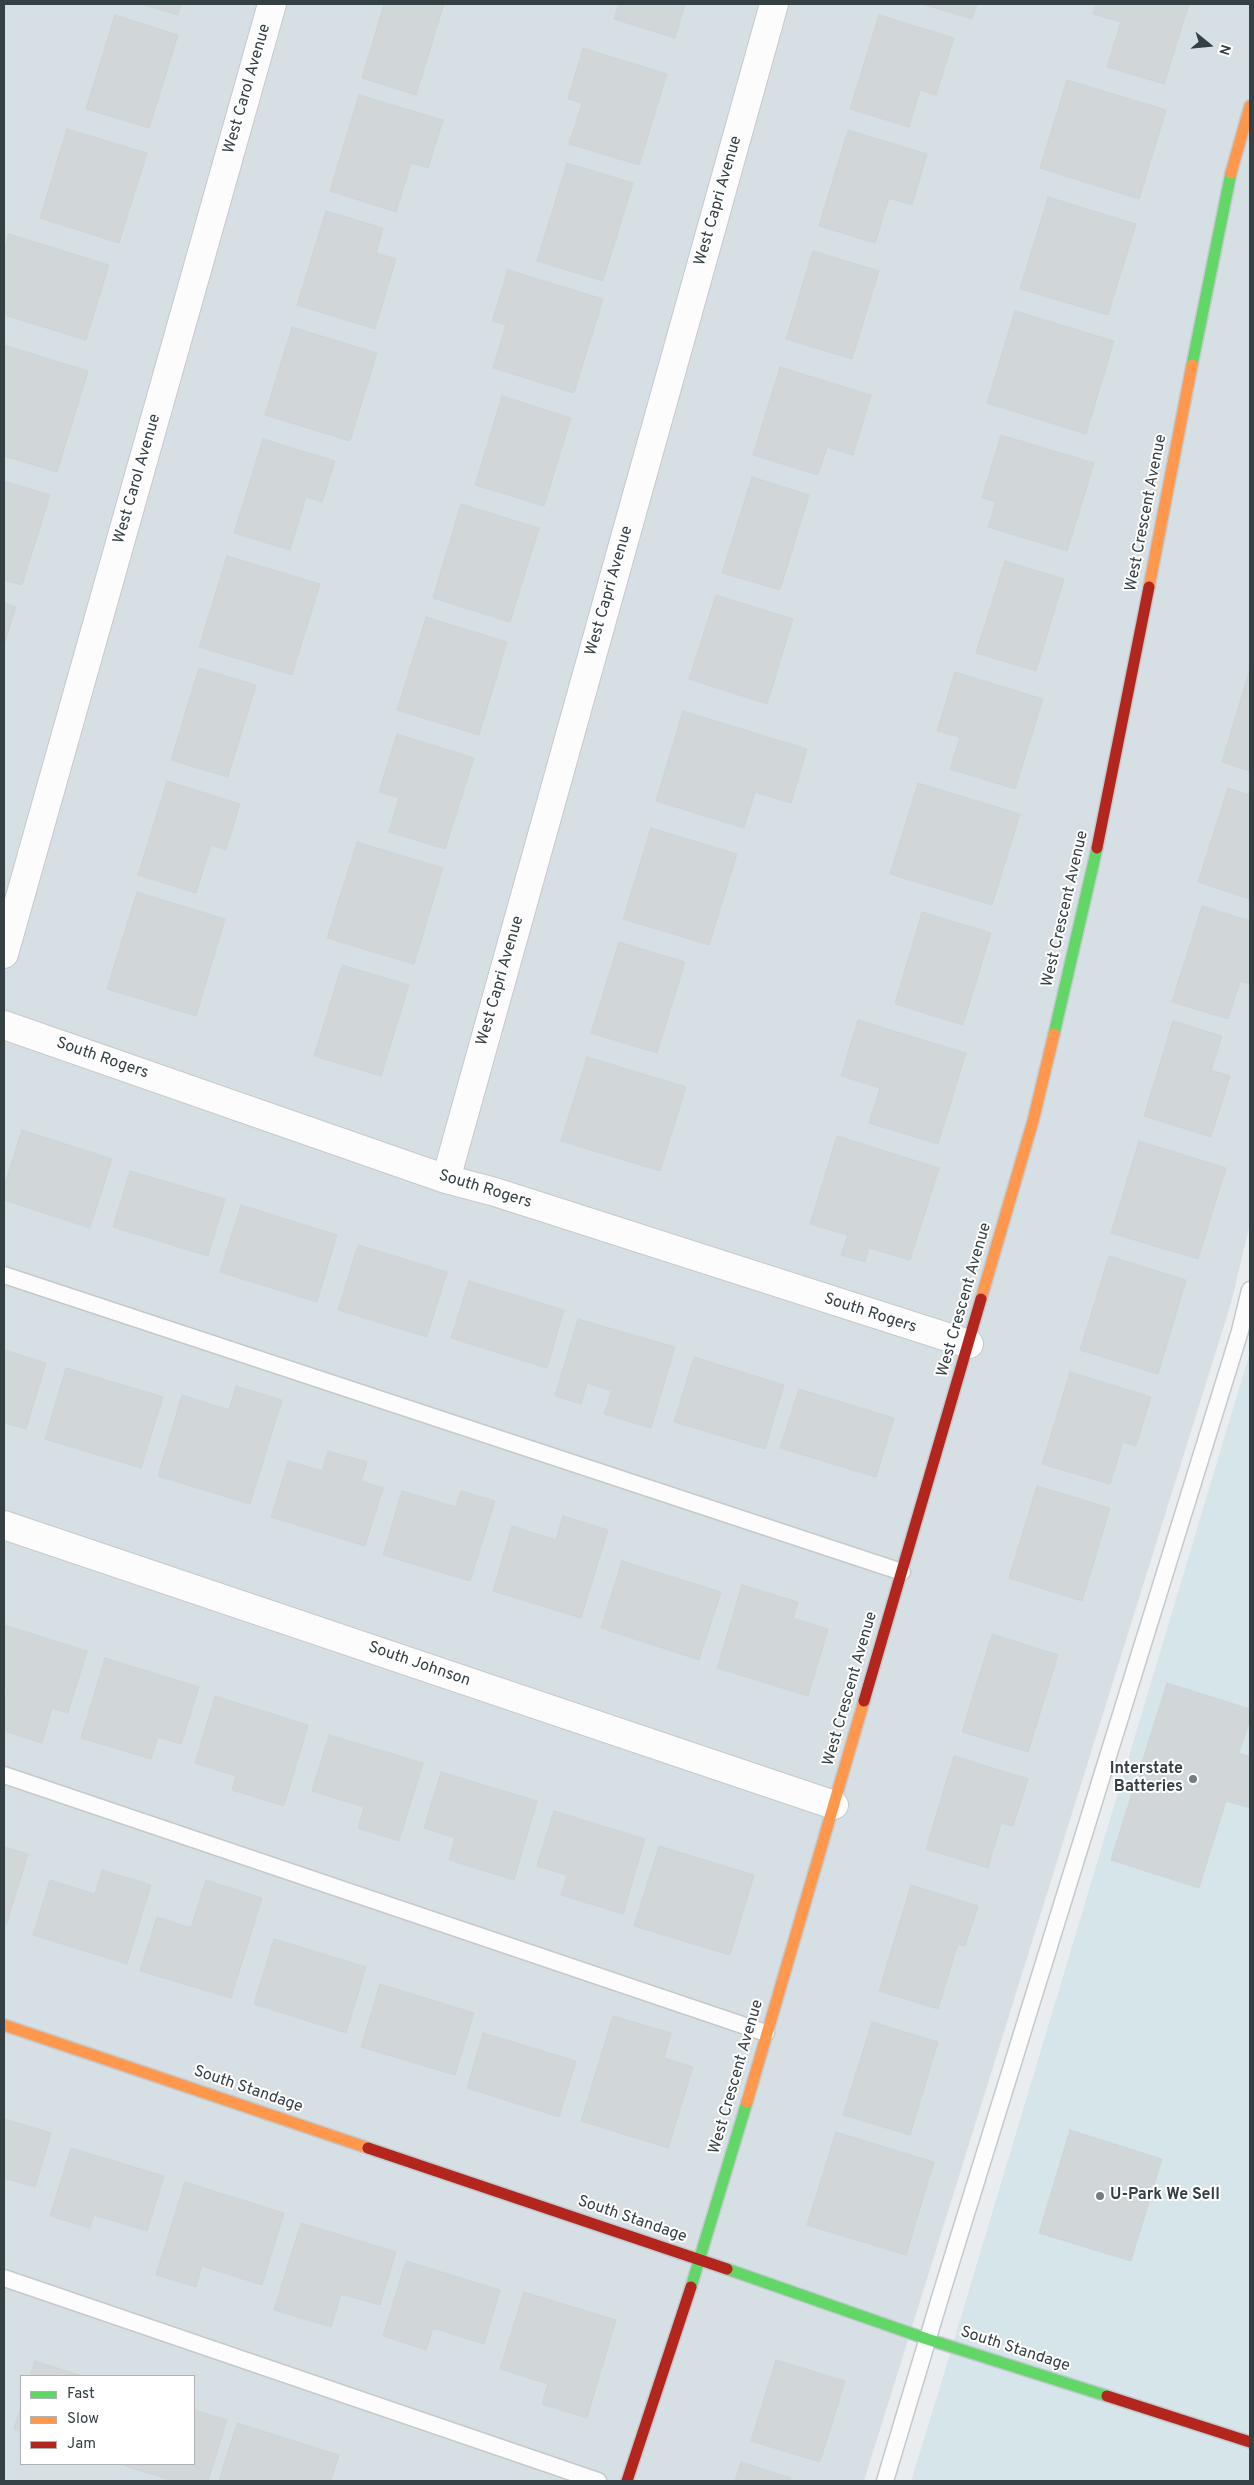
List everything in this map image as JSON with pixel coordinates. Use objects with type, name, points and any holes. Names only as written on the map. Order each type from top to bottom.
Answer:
[{"type":"street","name":"West Carol Avenue","points":[[4,954],[272,4]]},
{"type":"street","name":"West Capri Avenue","points":[[446,1179],[774,4]]},
{"type":"street","name":"West Crescent Avenue","points":[[627,2481],[700,2260],[969,1344],[1032,1121],[1102,828],[1228,183],[1250,106]]},
{"type":"street","name":"South Rogers","points":[[4,1025],[446,1179],[494,1192],[969,1344]]},
{"type":"street","name":"South Johnson","points":[[4,1525],[834,1805]]},
{"type":"street","name":"South Standage","points":[[4,2025],[700,2260],[927,2339],[1250,2442]]},
{"type":"lane","points":[[4,1275],[902,1572]]},
{"type":"lane","points":[[885,2481],[927,2339],[1238,1341],[1250,1290]]},
{"type":"lane","points":[[4,1775],[766,2033]]},
{"type":"lane","points":[[4,2278],[598,2481]]},
{"type":"shaded area","points":[[4,4],[1250,4],[1250,1224],[1231,1303],[864,2481],[4,2481]]},
{"type":"shaded area","points":[[1250,1352],[1250,2481],[911,2481],[943,2377]]},
{"type":"building","points":[[141,4],[181,4],[178,15]]},
{"type":"building","points":[[384,4],[444,4],[416,95],[362,78]]},
{"type":"building","points":[[619,4],[685,4],[675,38],[614,19]]},
{"type":"building","points":[[922,4],[977,4],[972,19]]},
{"type":"building","points":[[1096,4],[1189,4],[1164,84],[1107,67],[1121,22],[1093,14]]},
{"type":"building","points":[[115,15],[178,35],[149,128],[86,109]]},
{"type":"building","points":[[879,15],[954,38],[936,95],[920,90],[909,127],[850,109]]},
{"type":"building","points":[[583,48],[667,74],[639,165],[569,144],[582,103],[568,99]]},
{"type":"building","points":[[1067,80],[1166,110],[1139,199],[1040,168]]},
{"type":"building","points":[[359,95],[443,120],[428,168],[411,163],[396,212],[330,191]]},
{"type":"building","points":[[67,129],[147,153],[119,243],[40,218]]},
{"type":"building","points":[[848,130],[927,154],[912,205],[889,198],[875,243],[819,226]]},
{"type":"building","points":[[567,163],[633,183],[603,281],[537,261]]},
{"type":"building","points":[[1048,197],[1136,224],[1108,315],[1020,289]]},
{"type":"building","points":[[326,211],[383,228],[376,253],[396,259],[375,329],[297,305]]},
{"type":"building","points":[[9,234],[109,265],[86,340],[4,315],[4,250]]},
{"type":"building","points":[[813,251],[879,271],[852,359],[786,339]]},
{"type":"building","points":[[508,270],[603,299],[574,393],[493,368],[506,325],[492,321]]},
{"type":"building","points":[[1015,311],[1114,341],[1086,434],[987,403]]},
{"type":"building","points":[[292,327],[377,353],[350,441],[265,415]]},
{"type":"building","points":[[4,345],[88,371],[57,472],[4,456]]},
{"type":"building","points":[[780,367],[871,395],[853,455],[827,447],[818,475],[753,455]]},
{"type":"building","points":[[502,396],[571,418],[544,506],[475,485]]},
{"type":"building","points":[[1001,435],[1094,463],[1067,551],[988,527],[996,502],[982,498]]},
{"type":"building","points":[[263,439],[335,461],[322,502],[306,497],[290,550],[234,533]]},
{"type":"building","points":[[752,477],[809,495],[780,590],[722,573]]},
{"type":"building","points":[[4,481],[50,495],[22,585],[4,580]]},
{"type":"building","points":[[461,504],[539,528],[510,622],[433,598]]},
{"type":"building","points":[[227,556],[320,584],[292,675],[199,647]]},
{"type":"building","points":[[1005,561],[1064,579],[1036,671],[976,653]]},
{"type":"building","points":[[716,595],[793,619],[767,704],[689,679]]},
{"type":"building","points":[[4,603],[16,607],[4,645]]},
{"type":"building","points":[[426,617],[507,642],[479,735],[397,710]]},
{"type":"building","points":[[199,668],[256,685],[228,777],[171,760]]},
{"type":"building","points":[[1250,669],[1250,771],[1222,762]]},
{"type":"building","points":[[955,672],[1043,699],[1015,789],[950,769],[960,737],[937,731]]},
{"type":"building","points":[[683,711],[807,749],[791,803],[755,792],[744,828],[656,801]]},
{"type":"building","points":[[397,734],[474,758],[445,849],[389,832],[399,798],[379,792]]},
{"type":"building","points":[[167,781],[240,804],[226,850],[211,845],[196,893],[138,875]]},
{"type":"building","points":[[918,783],[1020,814],[992,905],[890,874]]},
{"type":"building","points":[[1228,788],[1250,795],[1250,899],[1198,882]]},
{"type":"building","points":[[651,828],[737,854],[709,945],[623,919]]},
{"type":"building","points":[[357,842],[443,868],[414,964],[327,938]]},
{"type":"building","points":[[137,892],[225,919],[196,1016],[107,989]]},
{"type":"building","points":[[1202,906],[1250,921],[1250,984],[1240,981],[1228,1019],[1172,1002]]},
{"type":"building","points":[[922,912],[991,933],[963,1025],[895,1004]]},
{"type":"building","points":[[619,942],[685,962],[657,1053],[591,1033]]},
{"type":"building","points":[[342,965],[409,985],[381,1076],[314,1056]]},
{"type":"building","points":[[858,1020],[966,1053],[938,1144],[869,1123],[880,1088],[841,1076]]},
{"type":"building","points":[[1173,1021],[1222,1036],[1211,1070],[1230,1076],[1211,1137],[1144,1116]]},
{"type":"building","points":[[587,1057],[686,1087],[660,1171],[561,1141]]},
{"type":"building","points":[[22,1130],[112,1159],[90,1228],[4,1200],[4,1187]]},
{"type":"building","points":[[837,1136],[939,1168],[910,1260],[869,1248],[865,1262],[841,1255],[848,1235],[810,1224]]},
{"type":"building","points":[[1139,1141],[1226,1168],[1198,1259],[1111,1233]]},
{"type":"building","points":[[130,1171],[225,1199],[208,1256],[113,1227]]},
{"type":"building","points":[[241,1205],[337,1235],[317,1302],[220,1272]]},
{"type":"building","points":[[358,1245],[447,1272],[427,1337],[338,1310]]},
{"type":"building","points":[[1109,1256],[1186,1280],[1158,1374],[1080,1350]]},
{"type":"building","points":[[469,1281],[564,1310],[547,1368],[451,1338]]},
{"type":"building","points":[[578,1319],[675,1347],[651,1428],[604,1414],[612,1391],[587,1383],[581,1404],[555,1396]]},
{"type":"building","points":[[4,1350],[46,1363],[26,1429],[4,1423]]},
{"type":"building","points":[[694,1357],[784,1385],[765,1449],[674,1422]]},
{"type":"building","points":[[66,1368],[163,1397],[141,1468],[45,1439]]},
{"type":"building","points":[[1070,1372],[1151,1397],[1136,1446],[1123,1442],[1110,1484],[1042,1464]]},
{"type":"building","points":[[236,1386],[282,1400],[250,1504],[158,1476],[182,1395],[229,1410]]},
{"type":"building","points":[[799,1389],[894,1418],[876,1477],[780,1448]]},
{"type":"building","points":[[328,1451],[367,1462],[361,1481],[383,1488],[365,1546],[271,1517],[288,1461],[322,1471]]},
{"type":"building","points":[[1037,1486],[1110,1508],[1082,1601],[1009,1578]]},
{"type":"building","points":[[402,1491],[456,1507],[461,1491],[495,1501],[470,1581],[383,1555]]},
{"type":"building","points":[[563,1516],[608,1530],[581,1618],[493,1591],[512,1526],[556,1540]]},
{"type":"building","points":[[622,1561],[721,1592],[699,1660],[601,1628]]},
{"type":"building","points":[[742,1585],[798,1602],[793,1618],[828,1629],[808,1696],[717,1668]]},
{"type":"building","points":[[4,1625],[87,1651],[68,1713],[52,1708],[42,1743],[4,1731],[4,1702],[7,1691],[4,1690]]},
{"type":"building","points":[[992,1634],[1058,1655],[1028,1752],[962,1732]]},
{"type":"building","points":[[105,1658],[199,1687],[181,1744],[158,1737],[151,1759],[81,1738]]},
{"type":"building","name":"Interstate Batteries","points":[[1167,1683],[1250,1709],[1250,1720],[1239,1753],[1250,1757],[1250,1808],[1226,1801],[1199,1888],[1111,1860]]},
{"type":"building","points":[[215,1696],[308,1725],[284,1806],[232,1790],[236,1776],[195,1763]]},
{"type":"building","points":[[329,1735],[423,1763],[399,1841],[358,1828],[364,1807],[312,1791]]},
{"type":"building","points":[[954,1756],[1028,1779],[1013,1826],[1001,1823],[988,1868],[926,1849]]},
{"type":"building","points":[[441,1772],[537,1801],[514,1880],[449,1860],[455,1838],[424,1828]]},
{"type":"building","points":[[554,1811],[645,1839],[623,1914],[561,1895],[567,1875],[537,1866]]},
{"type":"building","points":[[659,1846],[754,1875],[730,1955],[634,1926]]},
{"type":"building","points":[[4,1847],[28,1854],[6,1925],[4,1924]]},
{"type":"building","points":[[102,1870],[151,1885],[127,1964],[33,1935],[50,1880],[95,1894]]},
{"type":"building","points":[[206,1880],[262,1898],[231,1998],[140,1971],[157,1917],[191,1928]]},
{"type":"building","points":[[911,1885],[978,1906],[965,1946],[958,1944],[938,2009],[879,1991]]},
{"type":"building","points":[[274,1939],[366,1967],[346,2033],[254,2004]]},
{"type":"building","points":[[380,1984],[474,2013],[455,2075],[361,2047]]},
{"type":"building","points":[[613,2016],[671,2033],[664,2058],[693,2067],[668,2148],[581,2121]]},
{"type":"building","points":[[872,2022],[938,2042],[910,2135],[843,2115]]},
{"type":"building","points":[[483,2033],[576,2061],[559,2117],[467,2088]]},
{"type":"building","points":[[4,2119],[51,2133],[35,2187],[4,2178]]},
{"type":"building","name":"U-Park We Sell","points":[[1070,2130],[1162,2159],[1131,2261],[1039,2233]]},
{"type":"building","points":[[836,2132],[934,2162],[906,2255],[807,2225]]},
{"type":"building","points":[[71,2148],[164,2176],[147,2231],[94,2215],[90,2228],[50,2216]]},
{"type":"building","points":[[185,2182],[284,2213],[262,2285],[202,2266],[196,2287],[156,2275]]},
{"type":"building","points":[[301,2223],[396,2252],[380,2305],[341,2294],[331,2327],[274,2310]]},
{"type":"building","points":[[406,2261],[500,2290],[484,2344],[433,2328],[426,2350],[383,2336]]},
{"type":"building","points":[[524,2292],[616,2320],[587,2418],[542,2404],[548,2384],[500,2369]]},
{"type":"building","points":[[776,2360],[845,2381],[820,2462],[751,2441]]},
{"type":"building","points":[[35,2361],[80,2375],[30,2375]]},
{"type":"building","points":[[20,2409],[20,2432],[14,2429]]},
{"type":"building","points":[[195,2410],[227,2420],[208,2481],[174,2481],[125,2466],[195,2465]]},
{"type":"building","points":[[237,2423],[339,2455],[331,2481],[219,2481]]},
{"type":"building","points":[[741,2462],[791,2478],[790,2481],[735,2481]]},
{"type":"traffic: fast","points":[[1192,365],[1231,173]]},
{"type":"traffic: fast","points":[[1054,1034],[1097,848]]},
{"type":"traffic: fast","points":[[691,2287],[747,2102]]},
{"type":"traffic: fast","points":[[727,2269],[927,2339],[1107,2396]]},
{"type":"traffic: slow","points":[[1231,173],[1250,106]]},
{"type":"traffic: slow","points":[[1149,587],[1192,365]]},
{"type":"traffic: slow","points":[[981,1299],[1033,1121],[1054,1034]]},
{"type":"traffic: slow","points":[[747,2102],[864,1701]]},
{"type":"traffic: slow","points":[[4,2025],[368,2148]]},
{"type":"traffic: jam","points":[[1097,848],[1149,587]]},
{"type":"traffic: jam","points":[[864,1701],[981,1299]]},
{"type":"traffic: jam","points":[[368,2148],[727,2269]]},
{"type":"traffic: jam","points":[[627,2481],[691,2287]]},
{"type":"traffic: jam","points":[[1107,2396],[1250,2442]]},
{"type":"place","name":"Interstate Batteries","points":[[1193,1779]]},
{"type":"place","name":"U-Park We Sell","points":[[1100,2196]]}]
